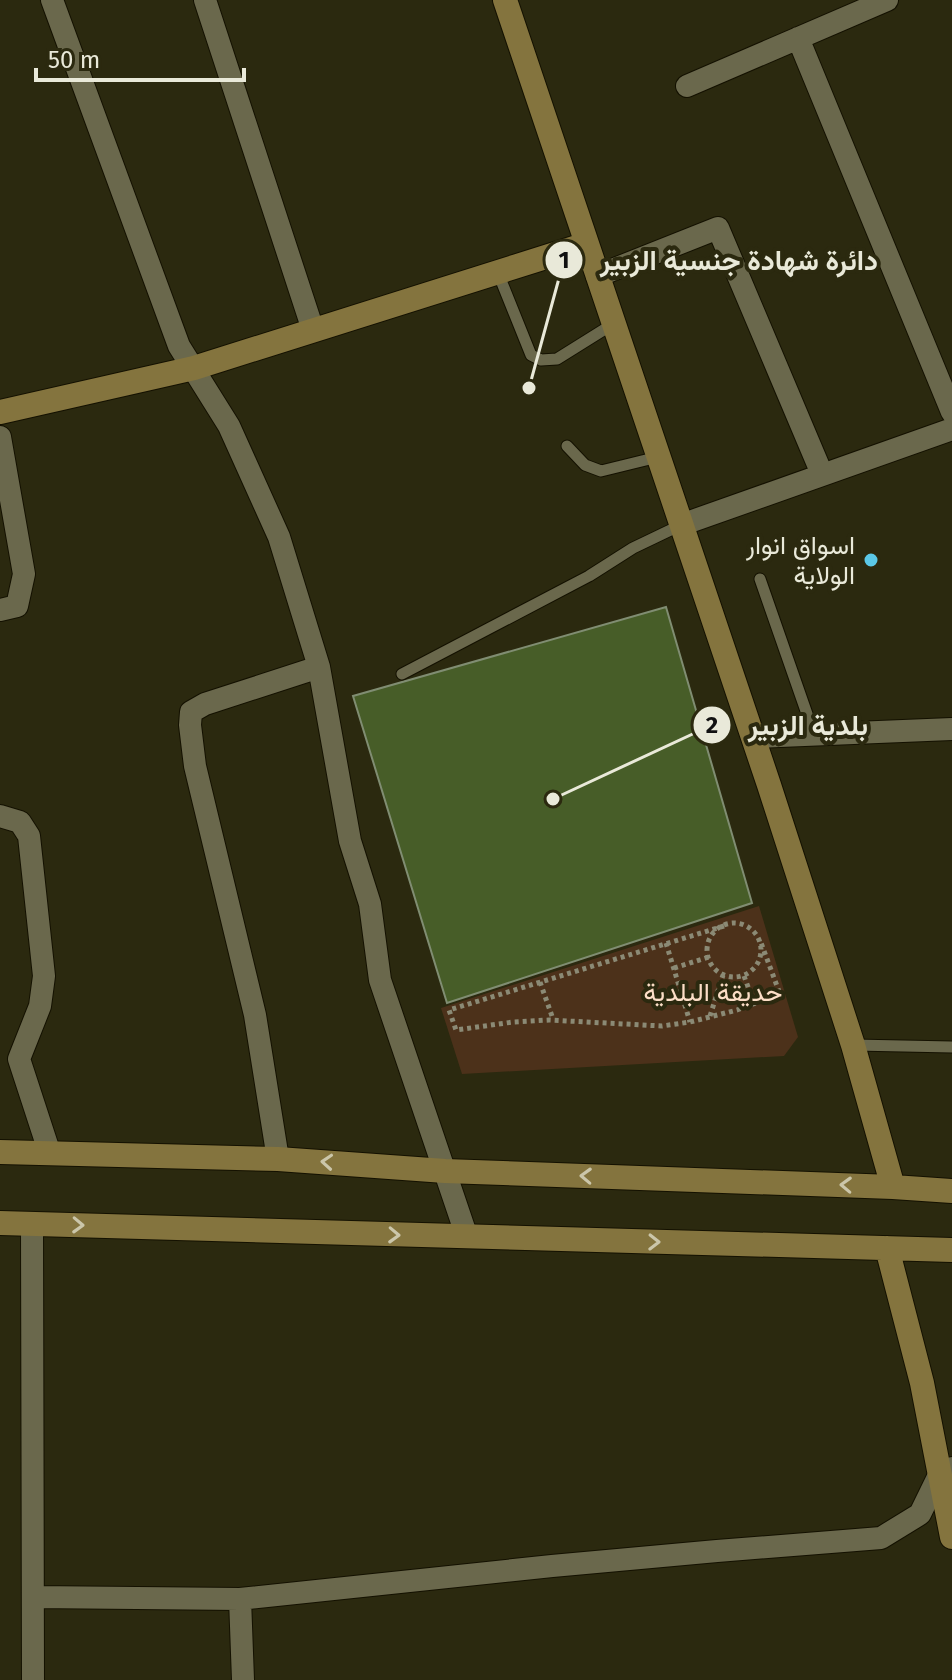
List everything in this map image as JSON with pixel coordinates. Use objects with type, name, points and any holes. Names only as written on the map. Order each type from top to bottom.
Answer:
[{"type":"street","points":[[52,0],[179,346],[229,426],[279,537],[319,667],[350,841],[370,904],[380,980],[467,1237]]},
{"type":"street","points":[[205,0],[313,330]]},
{"type":"street","points":[[505,0],[753,737],[853,1045],[893,1187]]},
{"type":"street","points":[[687,86],[887,0]]},
{"type":"street","points":[[798,38],[952,412]]},
{"type":"street","points":[[597,276],[718,228],[822,474]]},
{"type":"street","points":[[0,412],[194,368],[587,244]]},
{"type":"street","points":[[681,525],[952,429]]},
{"type":"street","points":[[0,437],[24,574],[17,606],[0,610]]},
{"type":"street","points":[[278,1159],[255,1015],[195,766],[191,712],[205,704],[319,667]]},
{"type":"street","points":[[753,737],[952,729]]},
{"type":"street","points":[[0,816],[20,822],[29,836],[44,976],[40,1006],[19,1059],[50,1154]]},
{"type":"street","points":[[0,1152],[278,1159],[445,1171],[952,1191]]},
{"type":"street","points":[[0,1223],[952,1250]]},
{"type":"street","points":[[32,1224],[33,1680]]},
{"type":"street","points":[[887,1248],[946,1469],[952,1537]]},
{"type":"street","points":[[33,1597],[240,1599],[552,1566],[881,1538],[920,1514],[946,1469]]},
{"type":"street","points":[[240,1599],[243,1680]]},
{"type":"lane","points":[[497,272],[531,355],[541,360],[557,359],[613,324]]},
{"type":"lane","points":[[567,446],[585,465],[601,471],[658,457]]},
{"type":"lane","points":[[402,674],[681,525]]},
{"type":"lane","points":[[760,579],[814,734]]},
{"type":"lane","points":[[853,1045],[952,1047]]},
{"type":"path","points":[[738,923],[751,929],[760,940],[780,994],[737,1010],[662,1026],[553,1019],[456,1030],[449,1010],[724,926],[738,923]]},
{"type":"path","points":[[724,926],[715,931],[707,950],[715,969],[723,975],[744,976],[756,968],[761,954],[760,940]]},
{"type":"path","points":[[666,943],[690,1022]]},
{"type":"path","points":[[674,968],[709,957]]},
{"type":"path","points":[[709,1016],[723,975]]},
{"type":"path","points":[[744,976],[754,1003]]},
{"type":"path","points":[[540,982],[553,1019]]},
{"type":"green space","name":"حديقة البلدية","points":[[759,906],[798,1037],[784,1056],[462,1074],[441,1008]]},
{"type":"building","points":[[666,607],[752,903],[447,1003],[353,696]]},
{"type":"place","name":"دائرة شهادة جنسية الزبير","points":[[529,388]]},
{"type":"place","name":"اسواق انوار الولاية","points":[[871,560]]},
{"type":"place","name":"بلدية الزبير","points":[[553,799]]}]
